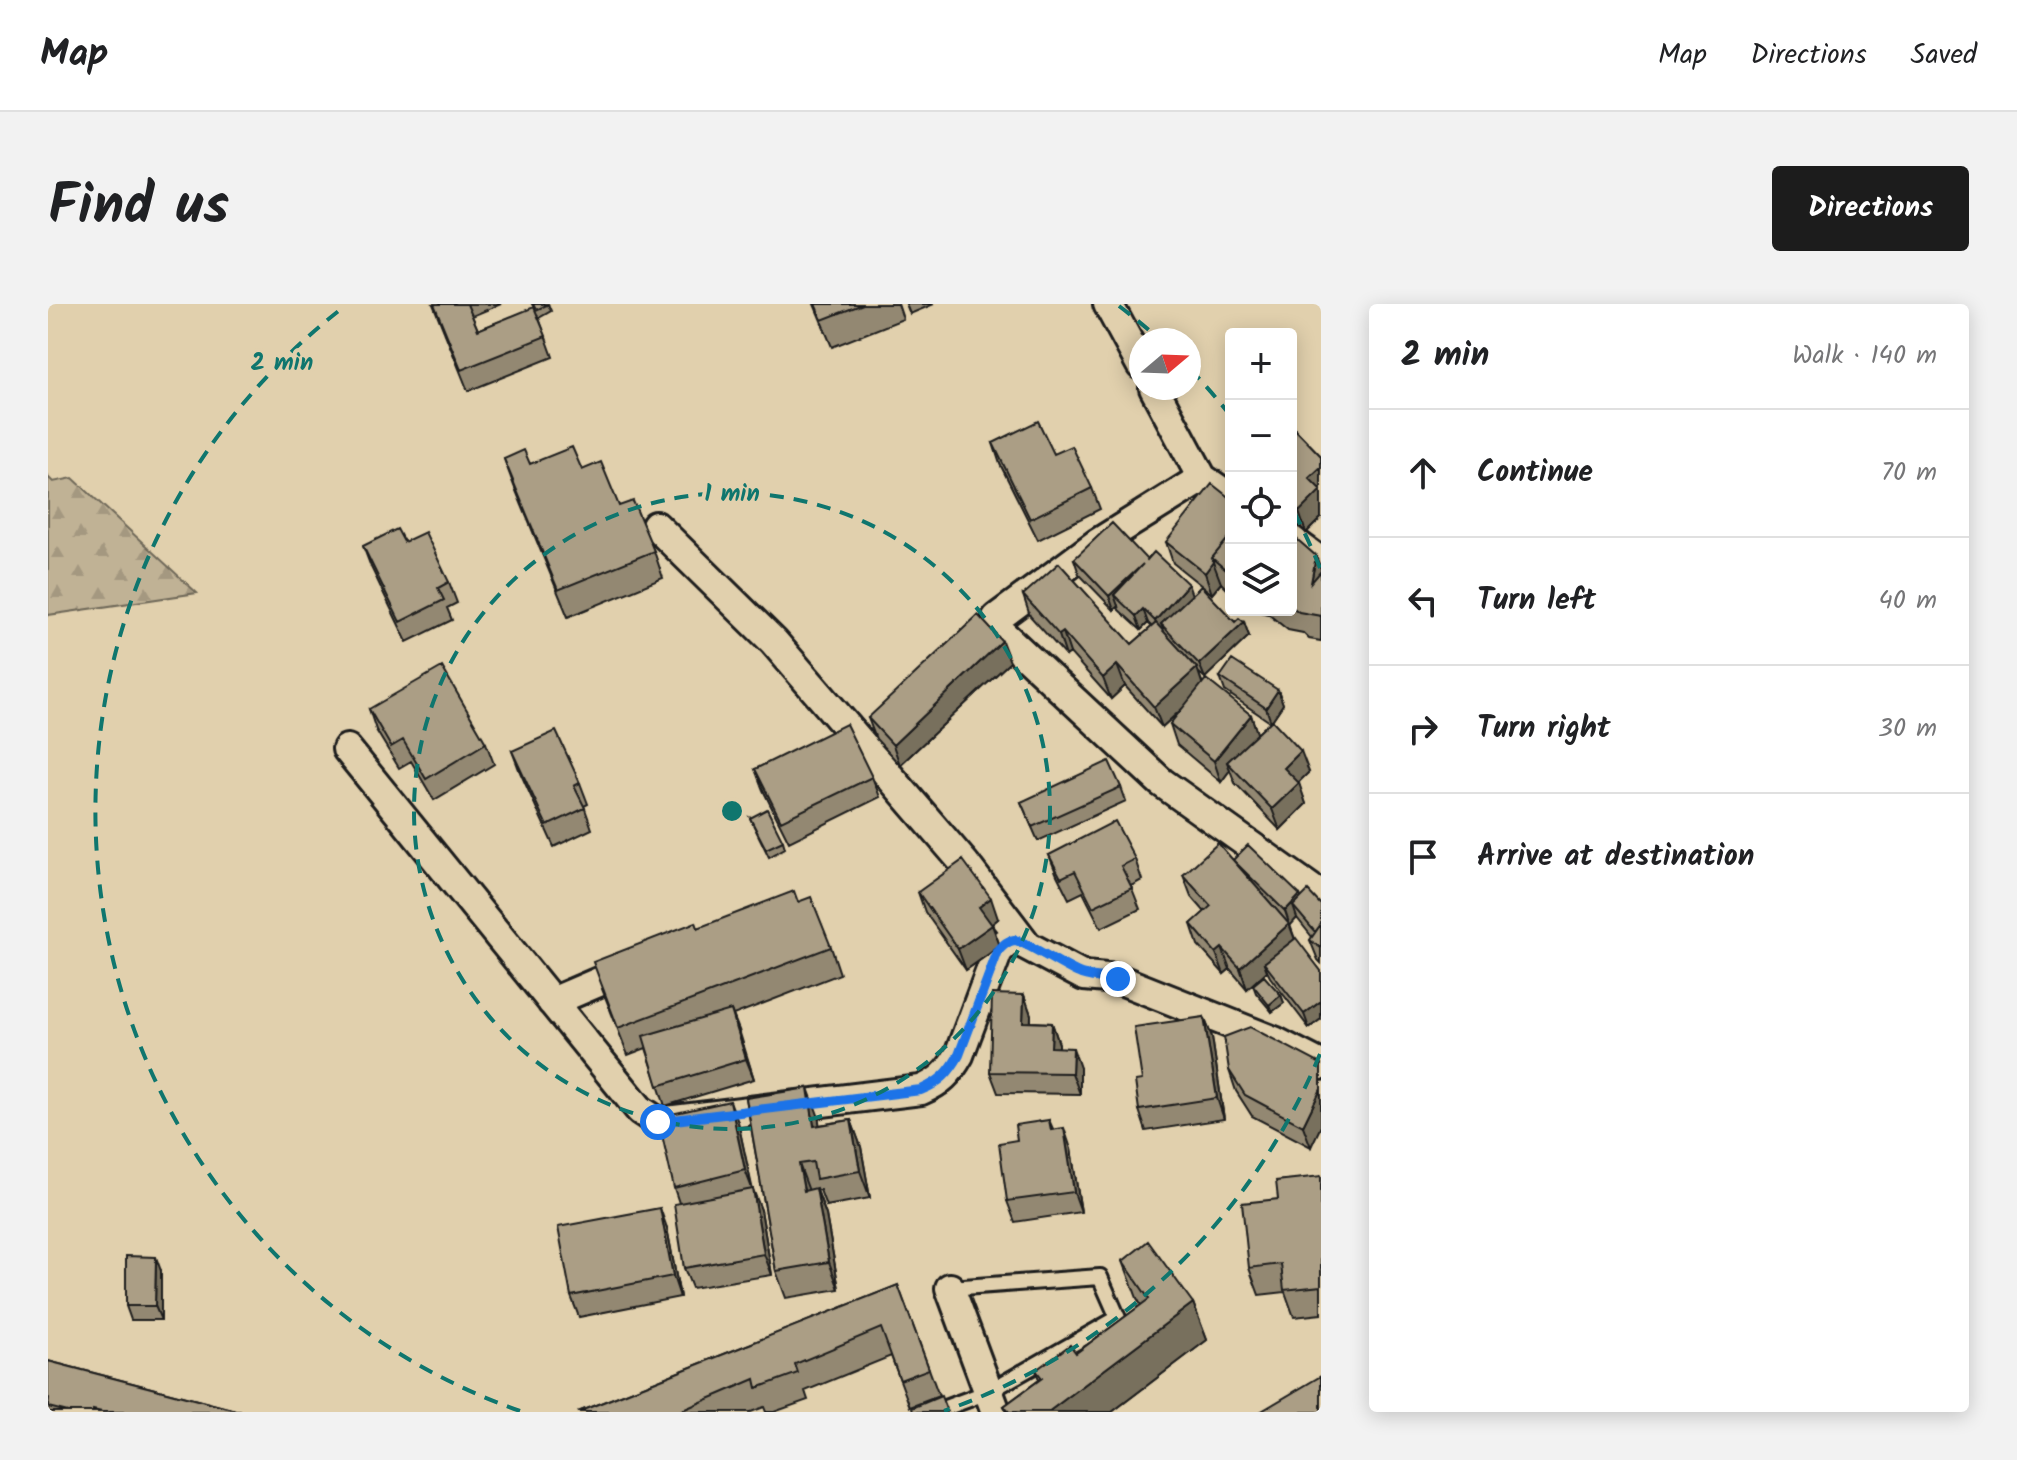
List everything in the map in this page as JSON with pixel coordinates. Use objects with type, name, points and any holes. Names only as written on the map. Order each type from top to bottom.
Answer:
[{"type":"street","points":[[1108,304],[1129,343]]},
{"type":"street","points":[[1160,400],[1202,478],[1225,494]]},
{"type":"street","points":[[1202,478],[1098,543],[997,618],[995,624],[1161,782],[1321,896]]},
{"type":"street","points":[[656,526],[774,642],[965,864],[1026,944]]},
{"type":"street","points":[[1296,544],[1321,562]]},
{"type":"street","points":[[347,749],[640,1110],[658,1122],[921,1090],[937,1083],[950,1071],[959,1055],[998,951],[1007,942],[1016,940],[1084,976],[1118,979],[1274,1041],[1321,1065]]},
{"type":"street","points":[[552,1002],[664,954]]},
{"type":"street","points":[[950,1288],[992,1402]]},
{"type":"lane","points":[[934,1412],[992,1402],[1118,1318],[1100,1277],[950,1288]]},
{"type":"green space","points":[[48,477],[53,482],[73,478],[197,593],[48,615]]},
{"type":"building","points":[[434,304],[467,304],[478,330],[534,307],[546,336],[461,370]]},
{"type":"building","points":[[533,304],[549,304],[536,310]]},
{"type":"building","points":[[815,304],[863,304],[822,320]]},
{"type":"building","points":[[1038,421],[1054,454],[1072,446],[1092,488],[1030,519],[993,443]]},
{"type":"building","points":[[1297,431],[1321,456],[1321,467],[1309,478],[1321,490],[1299,512]]},
{"type":"building","points":[[572,447],[582,470],[601,462],[619,506],[633,501],[654,551],[558,590],[504,459],[524,450],[530,464]]},
{"type":"building","points":[[1212,484],[1225,494],[1225,542],[1205,573],[1166,542]]},
{"type":"building","points":[[1112,523],[1147,560],[1154,552],[1188,584],[1155,621],[1143,609],[1136,616],[1114,595],[1143,564],[1109,596],[1074,559]]},
{"type":"building","points":[[397,529],[404,542],[425,532],[449,582],[438,588],[444,600],[400,622],[363,546]]},
{"type":"building","points":[[1297,539],[1316,556],[1311,583],[1321,571],[1321,616],[1299,612]]},
{"type":"building","points":[[1225,542],[1225,569],[1212,558]]},
{"type":"building","points":[[1059,563],[1132,644],[1156,623],[1197,668],[1154,707],[1117,665],[1103,678],[1063,632],[1059,635],[1023,595]]},
{"type":"building","points":[[1201,586],[1225,611],[1225,616],[1235,622],[1239,618],[1244,622],[1199,664],[1161,624]]},
{"type":"building","points":[[978,615],[1002,641],[893,745],[868,718]]},
{"type":"building","points":[[1232,660],[1278,690],[1266,708],[1220,677]]},
{"type":"building","points":[[442,667],[486,743],[426,779],[403,740],[391,747],[369,709]]},
{"type":"building","points":[[1206,679],[1251,715],[1214,761],[1170,724]]},
{"type":"building","points":[[1272,720],[1301,751],[1284,768],[1299,783],[1272,809],[1227,762]]},
{"type":"building","points":[[846,724],[872,777],[781,821],[755,769]]},
{"type":"building","points":[[556,731],[580,783],[574,786],[585,808],[547,826],[512,751]]},
{"type":"building","points":[[1109,761],[1121,787],[1032,827],[1021,802]]},
{"type":"building","points":[[767,809],[783,841],[766,849],[750,818]]},
{"type":"building","points":[[1115,821],[1135,859],[1121,866],[1132,888],[1093,907],[1075,871],[1061,878],[1049,855]]},
{"type":"building","points":[[1218,843],[1289,924],[1240,968],[1222,948],[1216,953],[1191,924],[1211,906],[1183,875]]},
{"type":"building","points":[[1248,845],[1300,895],[1285,911],[1233,860]]},
{"type":"building","points":[[963,860],[991,898],[979,907],[992,925],[958,949],[918,892]]},
{"type":"building","points":[[794,891],[798,902],[811,897],[831,947],[618,1028],[593,962],[696,922],[698,928]]},
{"type":"building","points":[[1308,891],[1321,905],[1321,924],[1315,932],[1293,906]]},
{"type":"building","points":[[1321,924],[1321,948],[1310,940]]},
{"type":"building","points":[[1296,938],[1321,971],[1321,1001],[1304,1014],[1264,963]]},
{"type":"building","points":[[1264,976],[1281,995],[1269,1005],[1253,985]]},
{"type":"building","points":[[992,994],[1024,995],[1023,1022],[1052,1023],[1051,1047],[1073,1048],[1072,1073],[990,1072]]},
{"type":"building","points":[[731,1010],[746,1059],[658,1086],[643,1036]]},
{"type":"building","points":[[1204,1017],[1217,1098],[1139,1110],[1135,1081],[1142,1080],[1134,1027]]},
{"type":"building","points":[[1250,1027],[1321,1064],[1321,1089],[1303,1126],[1245,1095],[1229,1070],[1224,1037]]},
{"type":"building","points":[[808,1088],[814,1126],[851,1120],[860,1171],[816,1179],[813,1162],[799,1164],[804,1191],[816,1188],[829,1262],[776,1271],[746,1098]]},
{"type":"building","points":[[730,1101],[745,1170],[674,1188],[658,1117]]},
{"type":"building","points":[[1049,1120],[1051,1130],[1064,1128],[1074,1192],[1007,1201],[999,1143],[1017,1140],[1015,1125]]},
{"type":"building","points":[[1321,1176],[1321,1286],[1284,1290],[1281,1264],[1249,1268],[1242,1203],[1278,1199],[1276,1181]]},
{"type":"building","points":[[753,1189],[764,1254],[684,1268],[674,1204]]},
{"type":"building","points":[[660,1208],[673,1276],[571,1296],[558,1227]]},
{"type":"building","points":[[1148,1241],[1193,1303],[1048,1412],[1009,1412],[1004,1406],[1042,1378],[1036,1370],[1070,1345],[1076,1353],[1149,1299],[1123,1261]]},
{"type":"building","points":[[126,1256],[156,1257],[155,1306],[126,1306]]},
{"type":"building","points":[[898,1285],[929,1369],[900,1380],[881,1328],[795,1364],[798,1373],[757,1388],[755,1379],[678,1412],[578,1412]]},
{"type":"building","points":[[48,1361],[243,1412],[68,1412],[48,1407]]},
{"type":"building","points":[[1321,1376],[1321,1412],[1260,1412]]},
{"type":"building","points":[[941,1396],[947,1412],[913,1412],[912,1408]]},
{"type":"route","points":[[658,1122],[921,1090],[937,1083],[950,1071],[959,1055],[998,951],[1007,942],[1016,940],[1026,944],[1044,957],[1084,976],[1118,979]]}]
